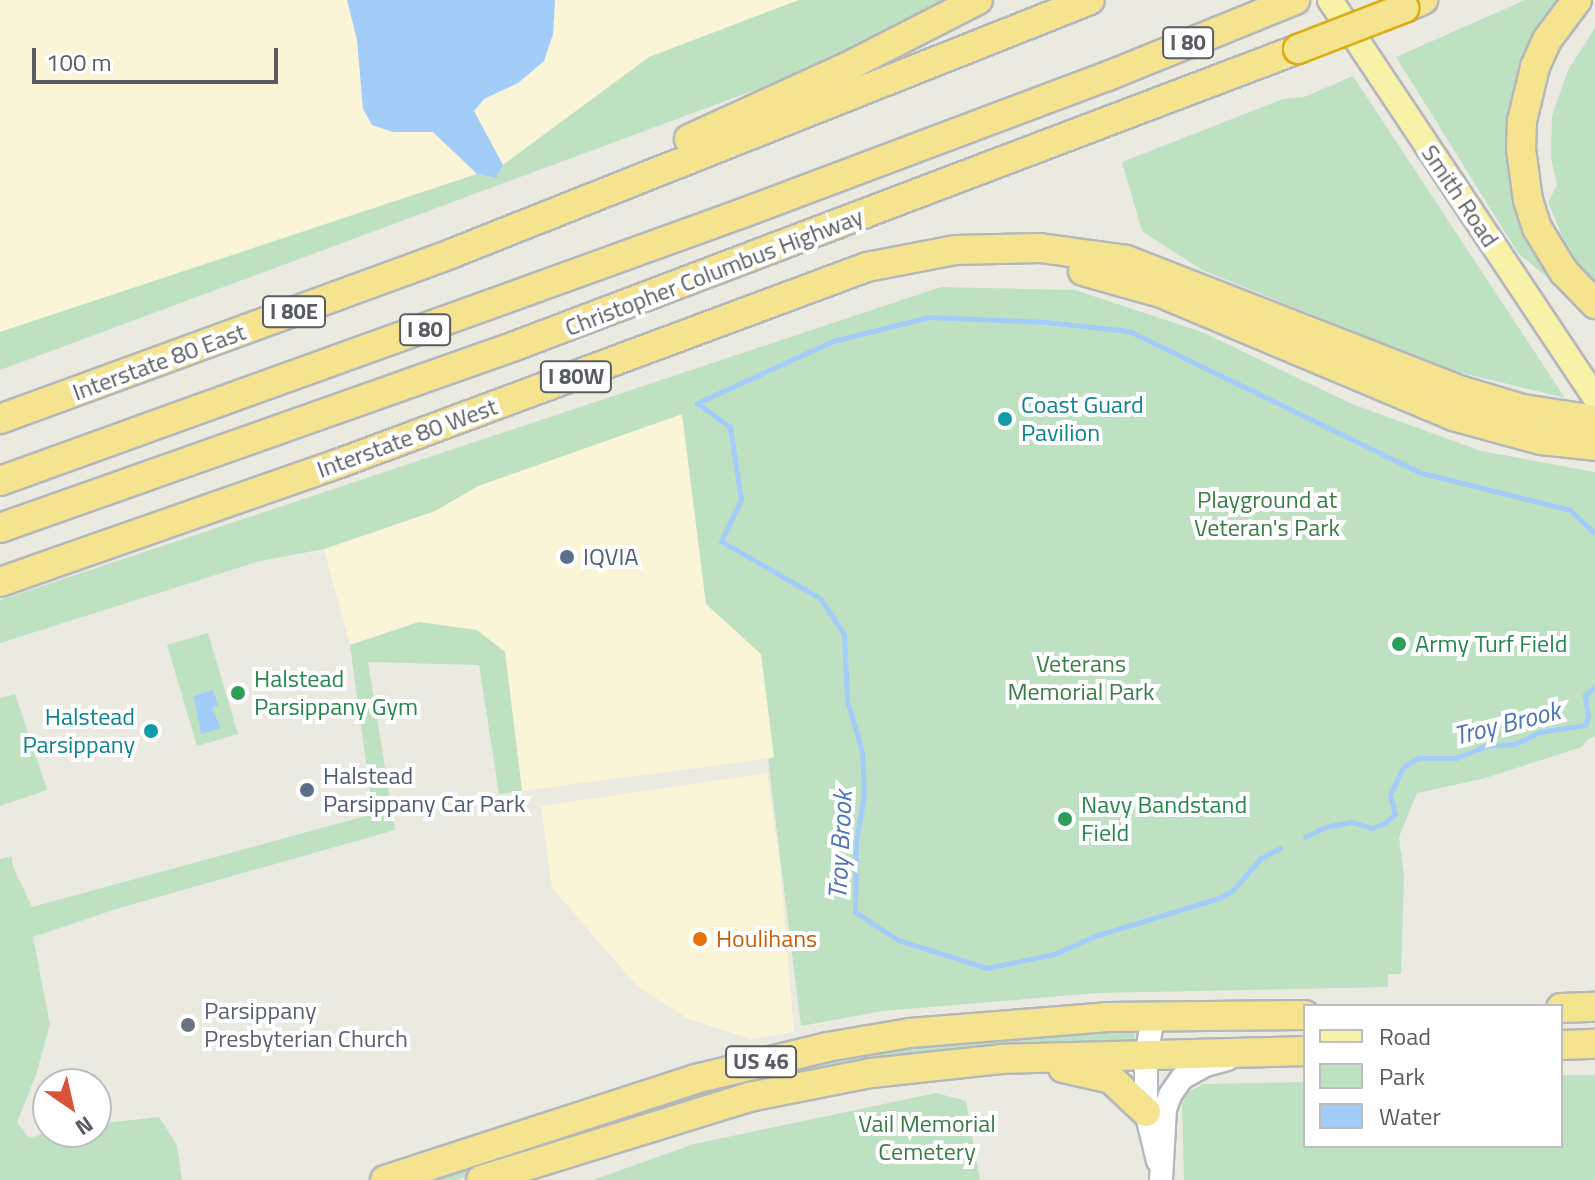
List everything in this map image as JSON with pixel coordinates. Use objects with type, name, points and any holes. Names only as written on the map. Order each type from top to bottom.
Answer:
[{"type":"highway","points":[[586,200],[628,166],[834,74],[978,0]]},
{"type":"highway","name":"Interstate 80 East","points":[[0,419],[245,331],[586,200],[1090,0]]},
{"type":"highway","name":"Christopher Columbus Highway","points":[[0,481],[728,219],[1093,82],[1295,0]]},
{"type":"highway","points":[[1577,0],[1547,40],[1535,67],[1524,107],[1521,149],[1528,200],[1537,228],[1564,272],[1595,304]]},
{"type":"highway","name":"Christopher Columbus Highway","points":[[0,528],[515,346],[1414,4]]},
{"type":"highway","points":[[812,289],[867,267],[955,250],[1040,248],[1083,252],[1126,260],[1170,275],[1429,380],[1523,409],[1595,420]]},
{"type":"highway","points":[[812,289],[875,284],[959,268],[1031,265],[1116,277],[1208,312],[1418,403],[1484,427],[1541,440],[1595,446]]},
{"type":"highway","name":"Interstate 80 West","points":[[0,582],[355,458],[812,289]]},
{"type":"highway","points":[[1563,1008],[1595,1007]]},
{"type":"highway","name":"US 46","points":[[385,1180],[695,1079],[789,1055],[910,1033],[1107,1017],[1303,1015]]},
{"type":"highway","points":[[1563,1027],[1595,1026]]},
{"type":"highway","points":[[1563,1045],[1595,1044]]},
{"type":"highway","name":"US 46","points":[[481,1180],[749,1097],[871,1073],[978,1060],[1303,1051]]},
{"type":"highway","points":[[978,1060],[1101,1075],[1124,1088],[1146,1112]]},
{"type":"main road","name":"Smith Road","points":[[1330,0],[1593,399]]},
{"type":"street","points":[[1153,1017],[1146,1055],[1146,1112],[1160,1174]]},
{"type":"street","points":[[1160,1174],[1165,1109],[1182,1078],[1205,1065],[1251,1052]]},
{"type":"shaded area","points":[[0,0],[799,0],[649,57],[503,165],[496,178],[477,174],[0,332]]},
{"type":"shaded area","points":[[683,414],[706,604],[777,668],[788,756],[522,791],[505,652],[419,622],[350,645],[324,549],[435,511],[478,486]]},
{"type":"shaded area","points":[[767,773],[780,866],[794,1032],[752,1039],[688,1019],[636,985],[552,888],[541,806]]},
{"type":"green space","points":[[799,0],[946,0],[825,64],[0,370],[0,332],[477,174],[496,178],[503,165],[649,57]]},
{"type":"green space","points":[[1525,0],[1561,0],[1528,57],[1518,209],[1554,283],[1518,253],[1396,57]]},
{"type":"green space","points":[[1595,28],[1595,283],[1575,267],[1548,202],[1557,185],[1551,157],[1552,116],[1568,70]]},
{"type":"green space","points":[[1353,76],[1565,398],[1450,370],[1202,270],[1142,231],[1122,162],[1283,99],[1304,97]]},
{"type":"green space","name":"Veterans Memorial Park","points":[[941,287],[1075,290],[1202,332],[1352,404],[1481,451],[1595,472],[1595,737],[1588,739],[1582,747],[1482,779],[1417,793],[1399,837],[1404,876],[1401,974],[1388,974],[1388,987],[1098,993],[883,1011],[801,1026],[768,759],[774,757],[761,654],[706,604],[682,414],[478,486],[435,511],[324,549],[260,561],[0,643],[0,600]]},
{"type":"green space","points":[[419,622],[477,630],[505,652],[522,791],[499,794],[479,665],[368,662],[395,830],[116,909],[33,937],[50,1024],[38,1068],[32,1068],[32,1085],[17,1122],[29,1138],[32,1137],[32,1148],[112,1148],[112,1122],[159,1117],[177,1145],[182,1180],[0,1180],[0,859],[12,856],[13,867],[32,907],[373,814],[350,645]]},
{"type":"green space","points":[[208,633],[238,734],[197,746],[167,645]]},
{"type":"green space","points":[[15,694],[47,790],[0,806],[0,698]]},
{"type":"green space","points":[[1125,1030],[1135,1034],[1134,1045],[647,1117],[456,1180],[417,1180],[754,1074],[976,1035]]},
{"type":"green space","points":[[1563,1075],[1595,1075],[1595,1180],[1184,1180],[1182,1103],[1189,1092],[1203,1084],[1303,1082],[1303,1148],[1563,1148]]},
{"type":"green space","name":"Vail Memorial Cemetery","points":[[936,1093],[966,1101],[980,1180],[593,1180],[694,1144]]},
{"type":"water","points":[[347,0],[555,0],[553,34],[544,61],[518,83],[484,99],[474,111],[503,165],[496,178],[477,174],[433,132],[393,132],[372,125],[363,109],[357,40]]},
{"type":"water","points":[[213,690],[218,705],[212,708],[221,728],[201,734],[194,696]]},
{"type":"waterway","name":"Troy Brook","points":[[1280,848],[1261,858],[1233,890],[1219,898],[1095,936],[1054,954],[987,968],[898,940],[855,912],[856,841],[864,795],[862,752],[847,700],[844,634],[820,598],[721,541],[741,500],[730,427],[697,403],[833,341],[929,317],[1046,322],[1129,331],[1422,473],[1570,510],[1595,533]]},
{"type":"waterway","name":"Troy Brook","points":[[1305,837],[1325,827],[1351,822],[1372,828],[1385,823],[1395,814],[1390,795],[1403,767],[1418,758],[1456,758],[1485,746],[1515,744],[1540,732],[1585,725],[1588,717],[1585,695],[1595,687]]},
{"type":"place","name":"Coast Guard Pavilion","points":[[1005,419]]},
{"type":"place","name":"IQVIA","points":[[567,557]]},
{"type":"place","name":"Army Turf Field","points":[[1399,644]]},
{"type":"place","name":"Halstead Parsippany Gym","points":[[238,693]]},
{"type":"place","name":"Halstead Parsippany","points":[[151,731]]},
{"type":"place","name":"Halstead Parsippany Car Park","points":[[307,790]]},
{"type":"place","name":"Navy Bandstand Field","points":[[1065,819]]},
{"type":"place","name":"Houlihans","points":[[700,939]]},
{"type":"place","name":"Parsippany Presbyterian Church","points":[[188,1025]]},
{"type":"park label","name":"Playground at Veteran's Park","points":[[1267,514]]}]
